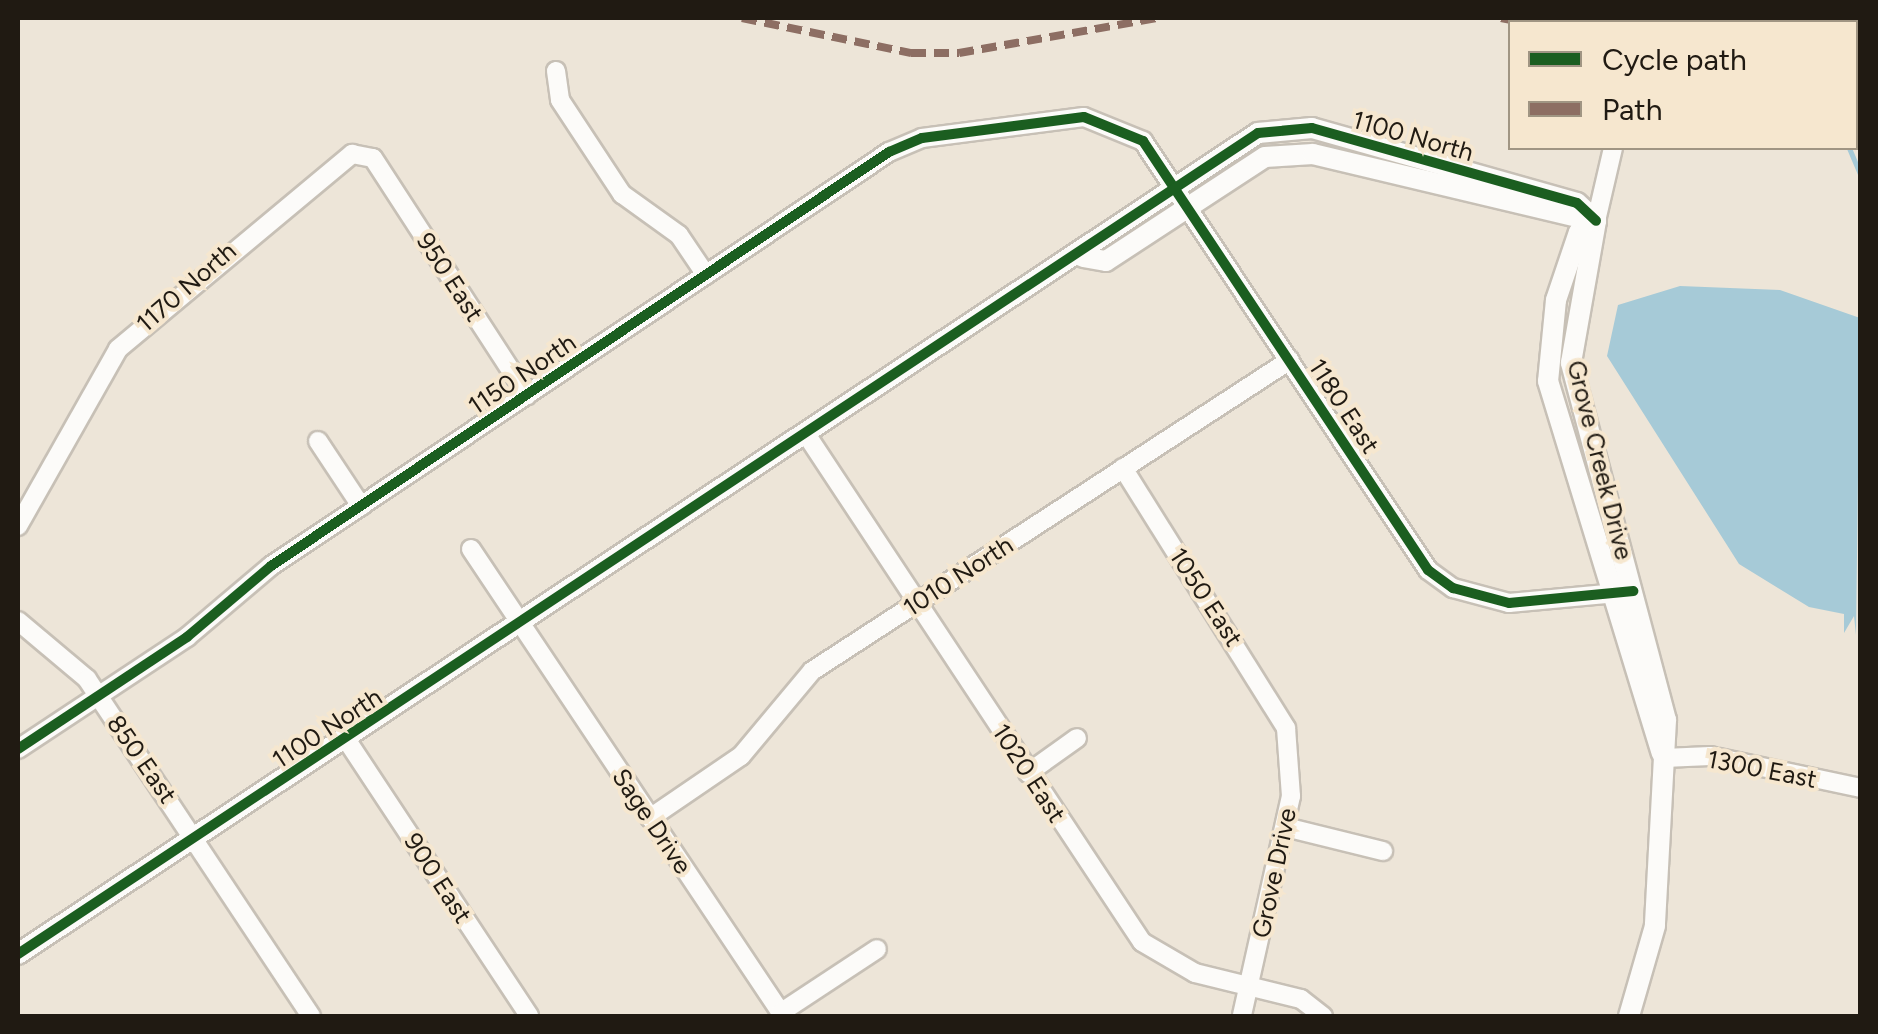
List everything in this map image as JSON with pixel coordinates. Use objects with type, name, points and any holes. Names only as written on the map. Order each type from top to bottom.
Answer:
[{"type":"street","points":[[556,71],[560,100],[622,194],[679,236],[706,275]]},
{"type":"street","name":"1150 North","points":[[18,749],[99,696],[361,506],[706,275],[922,138],[1084,117]]},
{"type":"street","name":"1180 East","points":[[1084,117],[1143,141],[1428,570],[1453,588],[1537,604],[1624,592]]},
{"type":"street","name":"1100 North","points":[[18,954],[1084,256],[1175,186],[1258,133],[1312,128],[1577,203],[1596,221]]},
{"type":"street","name":"Grove Creek Drive","points":[[1613,150],[1596,221],[1579,232],[1556,300],[1548,381],[1624,592],[1664,758],[1655,926],[1629,1016]]},
{"type":"street","name":"1170 North","points":[[18,526],[118,349],[149,315],[312,181],[352,154],[374,158]]},
{"type":"street","name":"1100 North","points":[[1084,256],[1106,261],[1265,157],[1312,154],[1596,221]]},
{"type":"street","name":"950 East","points":[[374,158],[527,395]]},
{"type":"street","name":"1010 North","points":[[650,818],[740,756],[812,671],[1290,360]]},
{"type":"street","name":"1020 East","points":[[808,437],[1142,942],[1195,973],[1300,999],[1323,1016]]},
{"type":"street","points":[[318,441],[361,506]]},
{"type":"street","name":"1050 East","points":[[1123,468],[1286,728]]},
{"type":"street","name":"Sage Drive","points":[[471,549],[781,1015]]},
{"type":"street","name":"850 East","points":[[18,621],[99,696],[311,1016]]},
{"type":"street","name":"Grove Drive","points":[[1242,1016],[1285,827],[1286,728]]},
{"type":"street","points":[[1028,773],[1077,738]]},
{"type":"street","name":"900 East","points":[[346,739],[530,1016]]},
{"type":"street","name":"1300 East","points":[[1664,758],[1710,756],[1860,788]]},
{"type":"street","points":[[1285,827],[1383,851]]},
{"type":"street","points":[[781,1015],[877,949]]},
{"type":"water","points":[[1680,286],[1780,290],[1860,318],[1856,635],[1854,616],[1844,633],[1844,614],[1809,607],[1739,564],[1607,356],[1618,305]]},
{"type":"waterway","points":[[1850,150],[1860,174]]},
{"type":"marked path","points":[[742,18],[911,53],[959,53],[1158,18]]},
{"type":"marked path","points":[[1501,18],[1512,20]]},
{"type":"cycle path","points":[[18,749],[187,637],[271,566],[889,152],[922,138],[1084,117],[1143,141],[1428,570],[1453,588],[1509,603],[1633,591]]},
{"type":"cycle path","points":[[18,954],[1258,133],[1312,128],[1577,203],[1596,221]]}]
